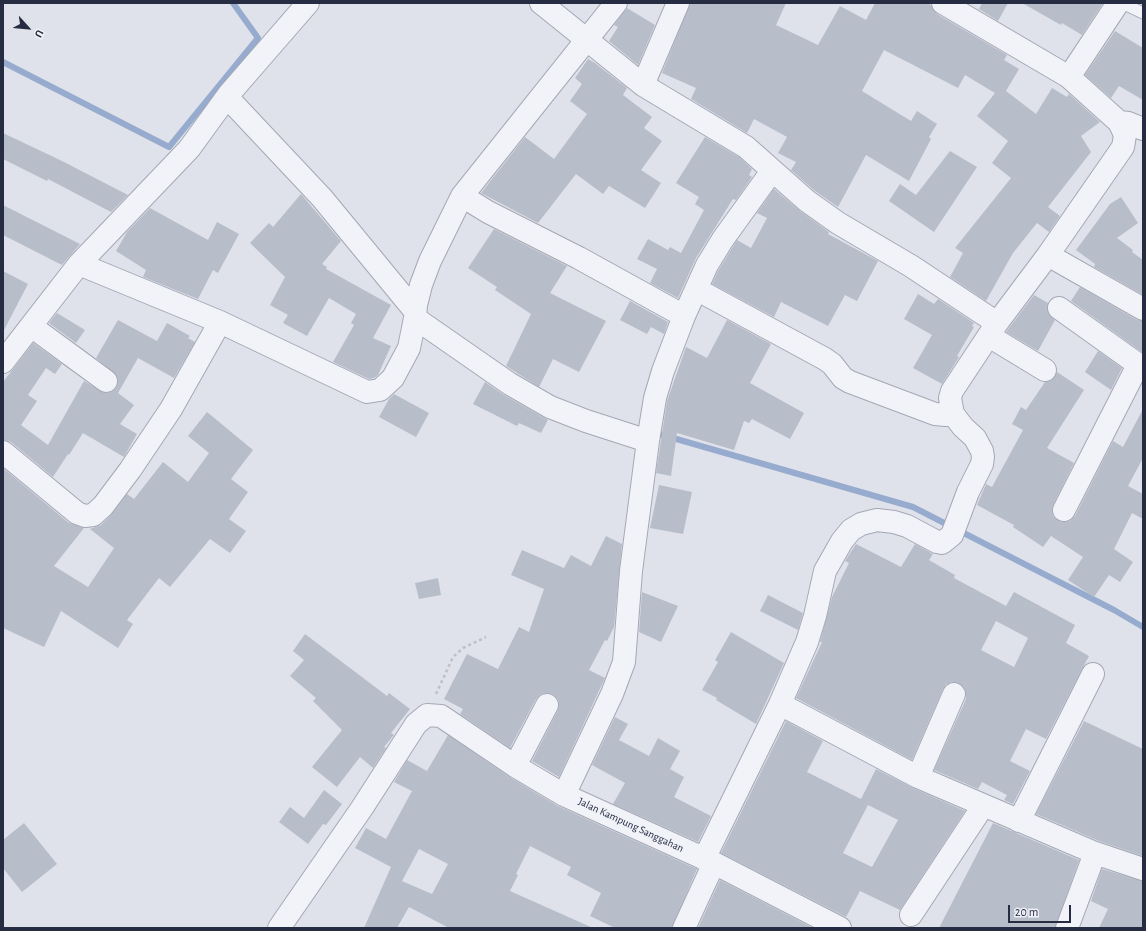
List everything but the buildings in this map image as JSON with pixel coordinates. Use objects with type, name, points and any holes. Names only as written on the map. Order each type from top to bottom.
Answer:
[{"type":"street","points":[[3,362],[79,264],[190,149],[227,97],[308,3]]},
{"type":"street","points":[[541,3],[643,85],[733,138],[761,160],[807,201],[838,223],[911,266],[1045,370]]},
{"type":"street","points":[[79,264],[220,322],[367,392],[380,390],[393,378],[408,348],[417,305],[430,261],[462,196],[616,3]]},
{"type":"street","points":[[643,85],[678,3]]},
{"type":"street","points":[[684,928],[709,861],[807,642],[815,616],[825,571],[833,555],[851,530],[861,524],[877,520],[894,522],[907,526],[937,542],[942,543],[955,527],[968,492],[982,464],[983,457],[980,446],[975,438],[963,427],[953,414],[950,398],[952,390],[993,329],[1048,255],[1123,147],[1125,135],[1119,122],[1069,77],[943,3]]},
{"type":"street","points":[[1069,77],[1118,3]]},
{"type":"street","points":[[227,97],[322,198],[417,305],[510,384],[550,406],[586,421],[648,441]]},
{"type":"street","points":[[1119,122],[1128,123],[1143,129]]},
{"type":"street","points":[[564,794],[612,694],[624,662],[631,571],[655,398],[684,316],[696,289],[723,239],[772,171]]},
{"type":"street","points":[[462,196],[488,212],[579,258],[684,316]]},
{"type":"street","points":[[1048,255],[1143,309]]},
{"type":"street","points":[[696,289],[825,359],[850,382],[935,414],[953,414]]},
{"type":"street","points":[[1059,308],[1141,367],[1064,510]]},
{"type":"street","points":[[3,452],[77,513],[85,516],[93,515],[103,506],[130,470],[171,410],[220,322]]},
{"type":"street","points":[[31,326],[106,381]]},
{"type":"street","points":[[1019,821],[1093,674]]},
{"type":"street","points":[[918,777],[954,694]]},
{"type":"street","points":[[780,704],[918,777],[1095,853],[1143,869]]},
{"type":"street","points":[[515,766],[547,705]]},
{"type":"street","points":[[279,928],[362,808],[416,724],[427,715]]},
{"type":"street","name":"Jalan Kampung Sanggahan","points":[[427,715],[441,716],[515,766],[564,794],[709,861],[840,928]]},
{"type":"street","points":[[911,915],[983,806]]},
{"type":"street","points":[[1067,928],[1095,853]]},
{"type":"lane","points":[[1122,3],[1143,13]]},
{"type":"path","points":[[427,715],[454,657],[463,648],[486,637]]},
{"type":"waterway","points":[[3,62],[169,147],[258,38],[233,3]]},
{"type":"waterway","points":[[659,434],[913,507],[1114,610],[1143,627]]}]
